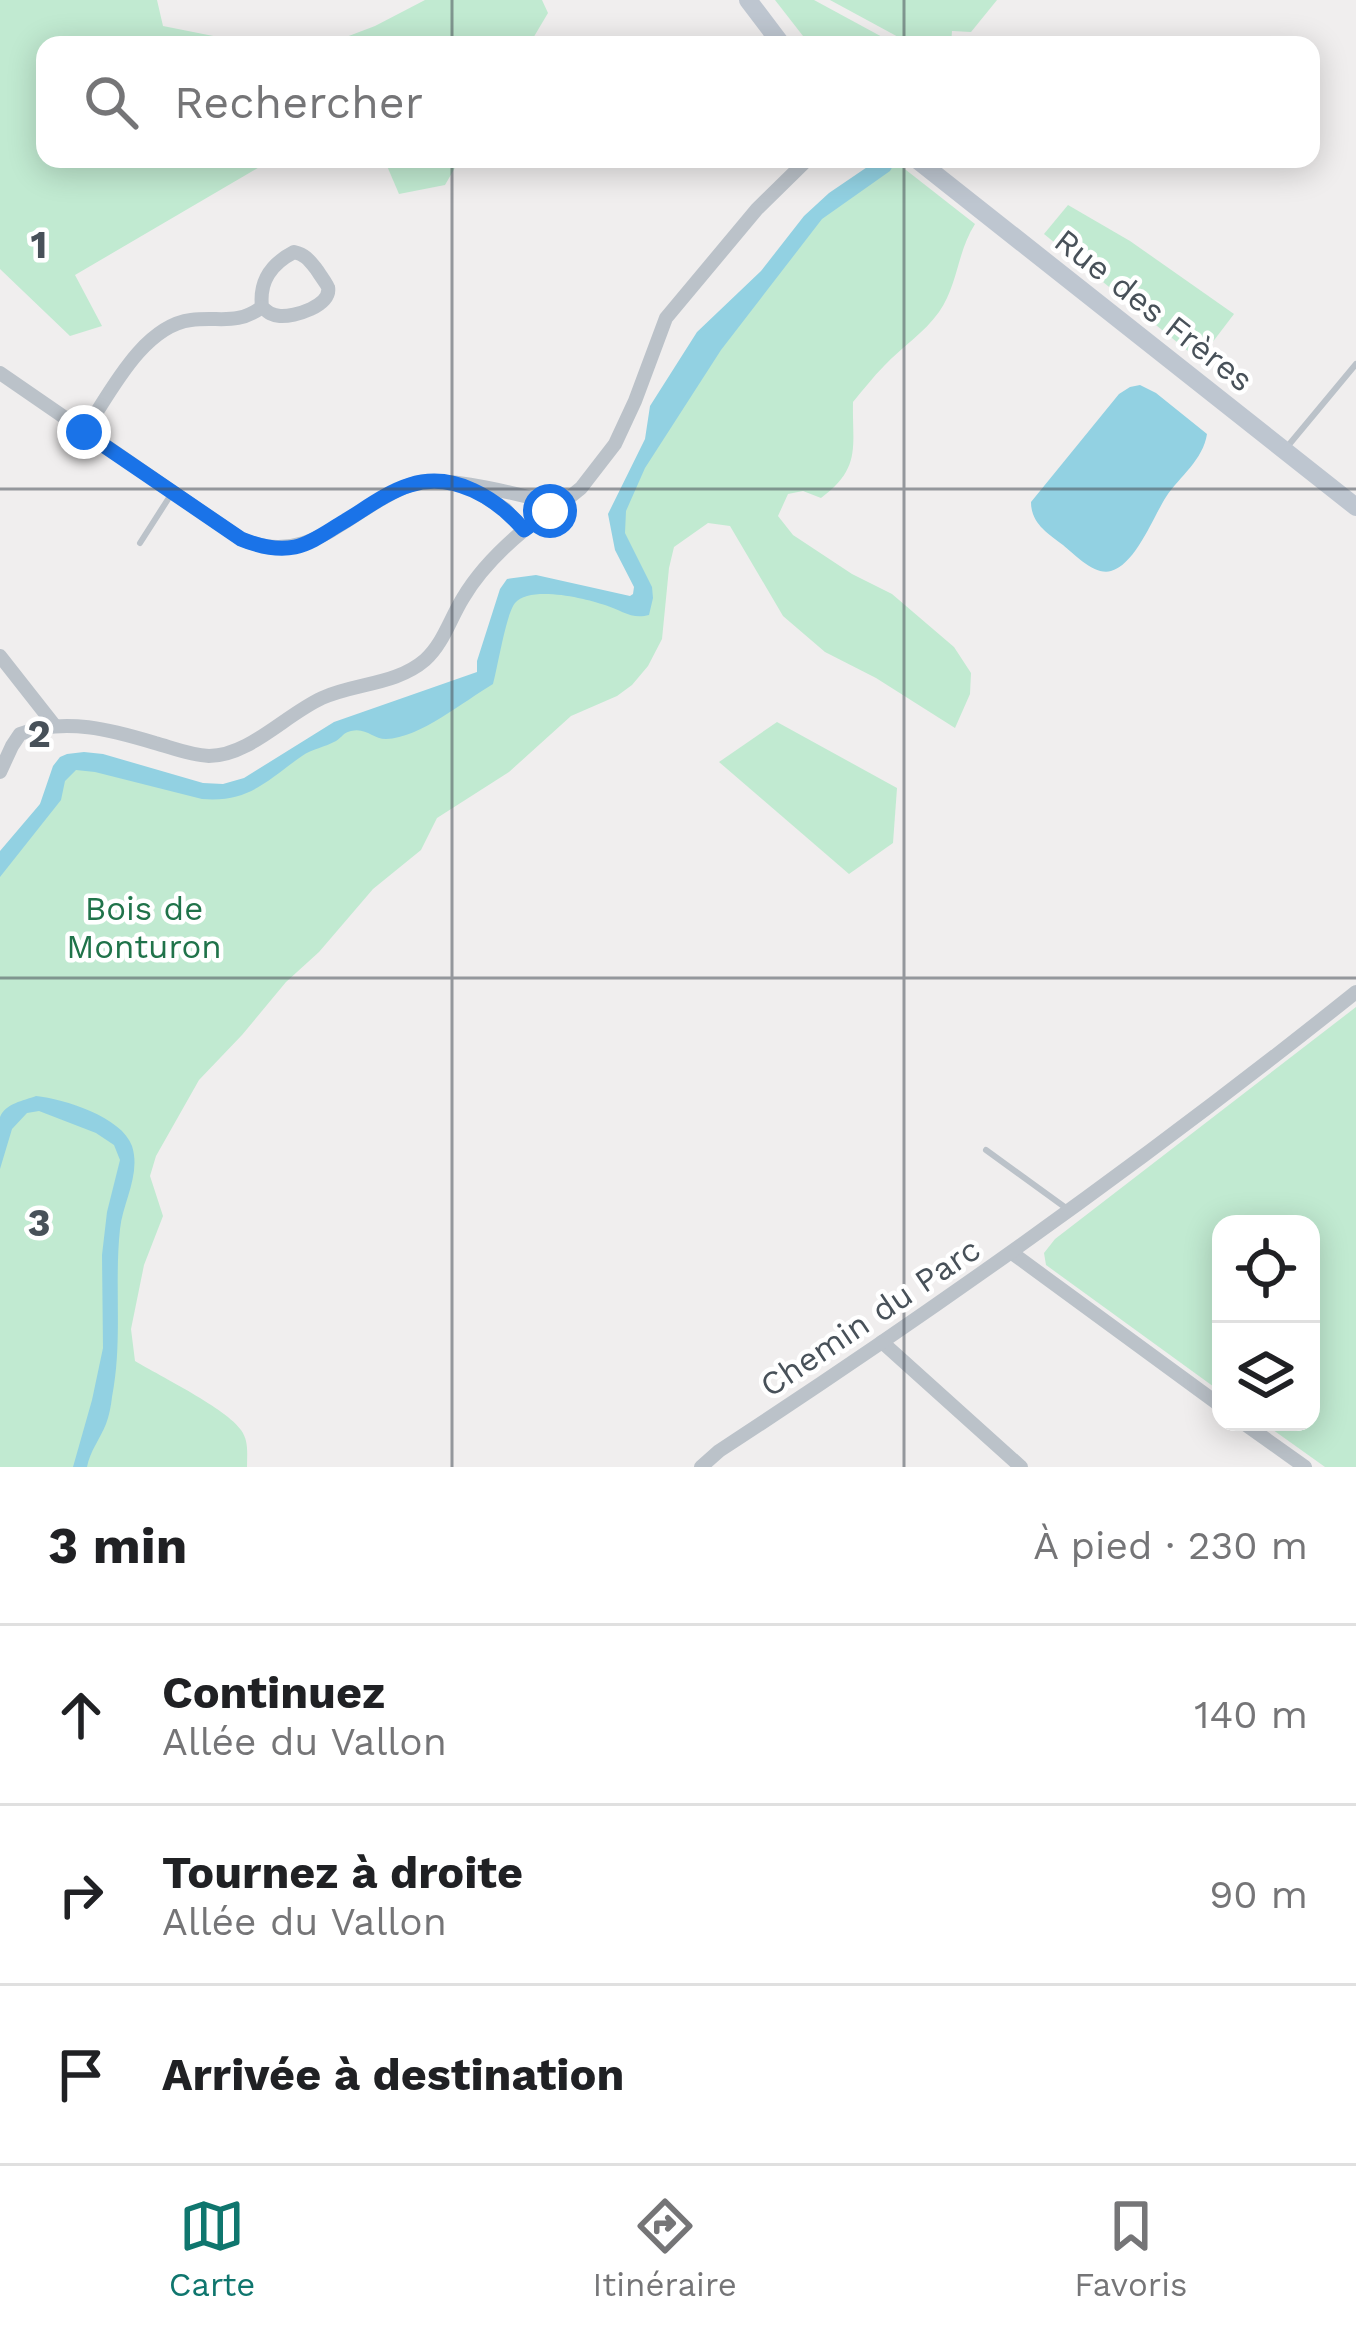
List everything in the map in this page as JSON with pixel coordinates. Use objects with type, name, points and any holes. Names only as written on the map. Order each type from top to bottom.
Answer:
[{"type":"main road","points":[[748,0],[775,36]]},
{"type":"main road","name":"Rue des Frères","points":[[927,168],[1356,506]]},
{"type":"street","points":[[0,772],[6,743],[25,732],[56,726],[100,729],[206,756],[239,751],[324,697],[387,680],[424,661],[489,561],[580,488],[615,444],[666,318],[799,168]]},
{"type":"street","points":[[294,252],[311,262],[329,290],[323,302],[293,314],[278,316],[262,307],[266,275],[294,252]]},
{"type":"street","points":[[84,432],[138,353],[162,329],[193,319],[236,320],[262,307]]},
{"type":"street","points":[[0,374],[241,539],[259,546],[306,544],[408,485],[468,486],[560,505]]},
{"type":"street","points":[[468,486],[505,509],[524,530]]},
{"type":"street","points":[[0,656],[56,726]]},
{"type":"street","name":"Chemin du Parc","points":[[701,1467],[1012,1253],[1356,992]]},
{"type":"street","points":[[1032,1238],[1043,1274]]},
{"type":"street","points":[[1012,1253],[1212,1399]]},
{"type":"street","points":[[882,1342],[1021,1467]]},
{"type":"street","points":[[1255,1431],[1305,1467]]},
{"type":"lane","points":[[1284,450],[1356,364]]},
{"type":"lane","points":[[140,543],[172,493]]},
{"type":"lane","points":[[986,1150],[1069,1210]]},
{"type":"green space","points":[[0,0],[157,0],[163,26],[213,36],[36,36],[36,168],[258,168],[75,275],[102,326],[70,336],[0,269]]},
{"type":"green space","points":[[425,0],[542,0],[548,13],[534,36],[349,36]]},
{"type":"green space","points":[[775,0],[814,0],[880,36],[803,36]]},
{"type":"green space","points":[[830,0],[997,0],[971,32],[896,36]]},
{"type":"green space","points":[[388,168],[455,168],[445,185],[399,194]]},
{"type":"green space","name":"Bois de Monturon","points":[[880,168],[903,168],[975,224],[939,312],[853,402],[852,455],[843,477],[821,498],[803,491],[788,494],[778,516],[793,535],[892,594],[954,647],[971,673],[970,694],[955,728],[825,652],[783,616],[730,526],[708,523],[674,547],[662,639],[632,685],[571,716],[509,772],[437,818],[421,850],[373,889],[199,1080],[156,1156],[150,1176],[163,1216],[144,1265],[131,1329],[135,1361],[233,1422],[245,1439],[247,1467],[0,1467],[0,865],[67,763],[220,794],[339,731],[487,669],[511,582],[643,609],[611,517],[690,371],[806,226]]},
{"type":"green space","points":[[1068,205],[1130,241],[1234,314],[1199,360],[1044,234]]},
{"type":"green space","points":[[777,722],[897,788],[893,843],[849,874],[719,762]]},
{"type":"green space","points":[[1356,1007],[1356,1467],[1325,1467],[1275,1431],[1320,1431],[1320,1215],[1212,1215],[1212,1385],[1046,1265],[1044,1253],[1055,1239]]},
{"type":"water","points":[[866,168],[892,168],[822,219],[721,350],[645,468],[626,511],[625,533],[652,587],[649,615],[632,615],[558,595],[522,598],[508,618],[493,684],[427,726],[399,737],[348,732],[245,794],[202,799],[76,770],[65,781],[61,800],[0,877],[0,851],[40,804],[60,757],[103,754],[203,783],[223,784],[244,778],[334,722],[477,672],[507,579],[536,575],[633,594],[615,550],[608,514],[645,439],[650,406],[697,332],[761,271],[804,216]]},
{"type":"water","points":[[1140,385],[1207,434],[1201,452],[1166,497],[1136,550],[1120,567],[1105,572],[1085,563],[1046,532],[1031,502],[1119,394]]},
{"type":"water","points":[[36,1096],[105,1118],[126,1136],[134,1156],[120,1229],[111,1404],[87,1467],[73,1467],[103,1348],[102,1255],[120,1160],[114,1145],[96,1133],[39,1111],[27,1113],[12,1129],[0,1169],[0,1117],[11,1106]]},
{"type":"route","points":[[84,432],[241,539],[259,546],[306,544],[420,482],[468,486],[505,509],[524,530],[550,511]]}]
